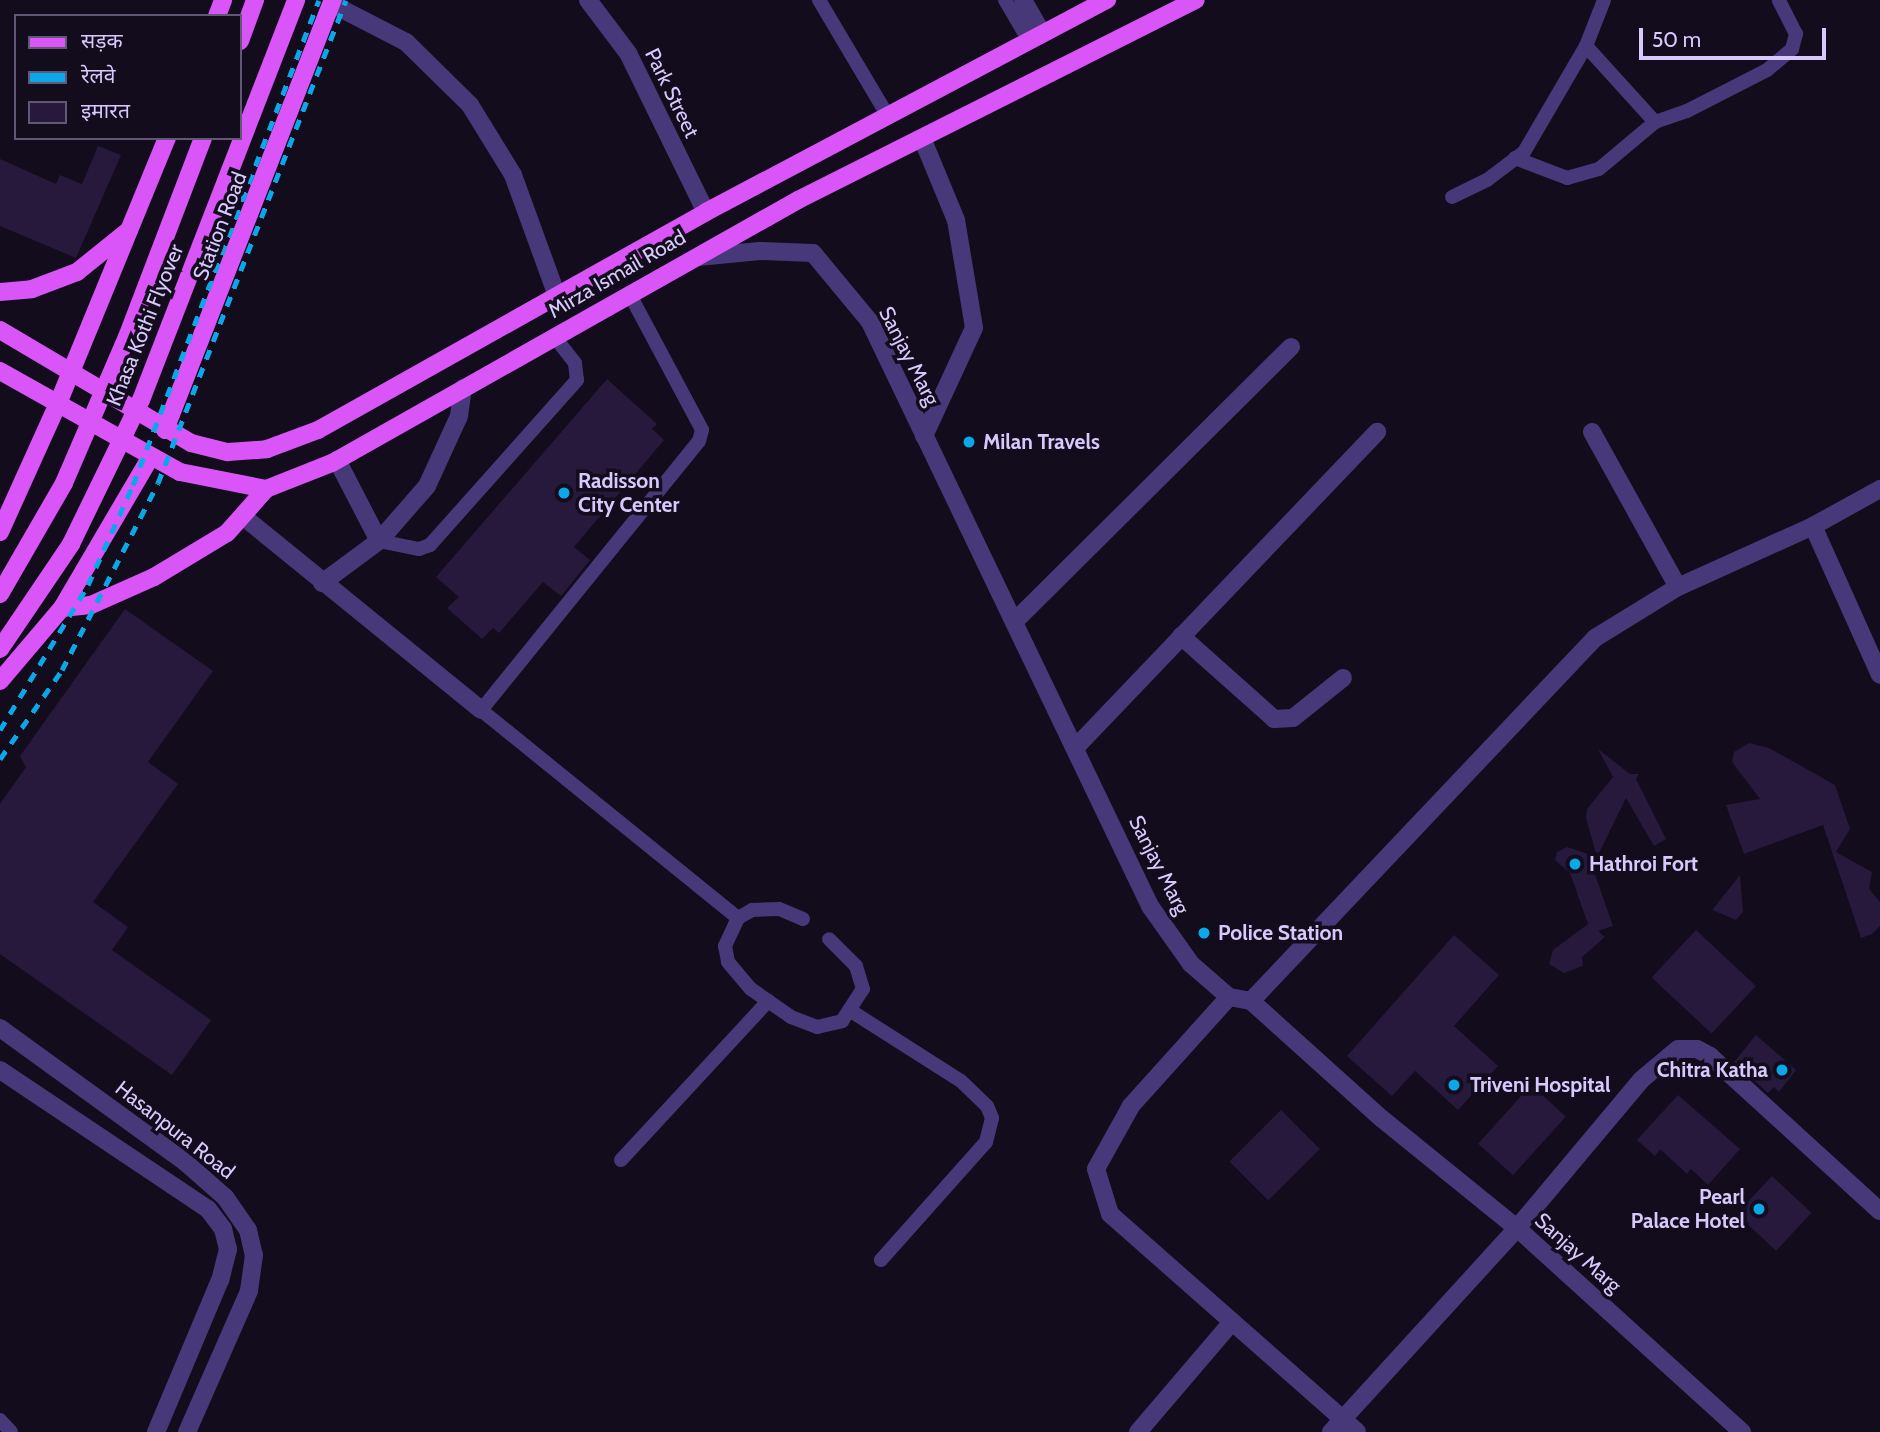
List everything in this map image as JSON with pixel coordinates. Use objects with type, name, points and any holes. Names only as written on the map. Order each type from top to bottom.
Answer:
[{"type":"main road","points":[[242,36],[255,0]]},
{"type":"main road","name":"Khasa Kothi Flyover","points":[[242,139],[296,0]]},
{"type":"main road","name":"Mirza Ismail Road","points":[[0,330],[165,430],[228,452],[267,449],[318,430],[706,212],[1107,0]]},
{"type":"main road","name":"Mirza Ismail Road","points":[[265,489],[337,460],[691,258],[1196,0]]},
{"type":"main road","name":"Station Road","points":[[165,430],[332,2]]},
{"type":"main road","points":[[0,532],[57,407],[166,140]]},
{"type":"main road","name":"Khasa Kothi Flyover","points":[[0,594],[64,483],[127,337],[202,140]]},
{"type":"main road","name":"Khasa Kothi Flyover","points":[[0,649],[71,544],[141,400],[242,140]]},
{"type":"main road","points":[[0,292],[32,289],[77,272],[130,229]]},
{"type":"main road","points":[[0,371],[57,407],[180,472],[265,489],[244,518],[154,576],[91,605],[62,608]]},
{"type":"main road","points":[[0,681],[62,608],[151,456]]},
{"type":"street","name":"Park Street","points":[[588,0],[628,53],[706,212]]},
{"type":"street","points":[[1023,0],[1036,37]]},
{"type":"street","points":[[332,2],[406,42],[470,105],[513,175],[557,296]]},
{"type":"street","points":[[922,138],[956,219],[974,328],[924,436]]},
{"type":"street","name":"Sanjay Marg","points":[[691,258],[760,251],[813,253],[870,321],[1150,906],[1191,964],[1228,998]]},
{"type":"street","points":[[1015,621],[1291,347]]},
{"type":"street","points":[[322,583],[379,541],[427,486],[459,416],[463,388]]},
{"type":"street","points":[[1076,747],[1377,432]]},
{"type":"street","points":[[1592,432],[1678,587]]},
{"type":"street","points":[[337,460],[379,541]]},
{"type":"street","points":[[1357,1432],[1337,1426],[1232,1322],[1110,1214],[1096,1168],[1130,1106],[1228,998],[1251,1001],[1595,638],[1678,587],[1813,526],[1880,489]]},
{"type":"street","points":[[244,518],[481,710]]},
{"type":"street","points":[[1813,526],[1880,674]]},
{"type":"street","points":[[1181,636],[1274,719],[1284,722],[1343,678]]},
{"type":"street","name":"Sanjay Marg","points":[[1251,1001],[1381,1118],[1517,1228],[1742,1432]]},
{"type":"street","name":"Hasanpura Road","points":[[0,1028],[185,1162],[225,1197],[248,1230],[254,1255],[249,1291],[189,1428]]},
{"type":"street","points":[[1337,1426],[1517,1228],[1641,1080],[1678,1049],[1697,1049],[1710,1056],[1880,1211]]},
{"type":"street","name":"Hasanpura Road","points":[[0,1069],[208,1209],[223,1229],[228,1249],[220,1280],[156,1432]]},
{"type":"street","points":[[1138,1432],[1232,1322]]},
{"type":"lane","points":[[819,0],[888,116]]},
{"type":"lane","points":[[1005,0],[1036,37]]},
{"type":"lane","points":[[1452,197],[1487,180],[1524,152],[1586,46],[1604,0]]},
{"type":"lane","points":[[1516,158],[1567,178],[1599,169],[1655,122],[1687,111],[1768,70],[1792,49],[1796,34],[1779,0]]},
{"type":"lane","points":[[1586,46],[1655,122]]},
{"type":"lane","points":[[629,293],[702,430],[699,442],[481,710],[738,918]]},
{"type":"lane","points":[[379,541],[419,549],[430,545],[577,380],[575,363],[554,336]]},
{"type":"lane","points":[[803,919],[765,907],[738,918],[725,946],[728,962],[736,976],[768,1001],[817,1027],[842,1021],[863,989],[862,979],[847,955],[829,939]]},
{"type":"lane","points":[[621,1160],[768,1001]]},
{"type":"lane","points":[[851,1011],[961,1081],[987,1106],[992,1118],[986,1142],[881,1260]]},
{"type":"lane","points":[[0,1420],[11,1432]]},
{"type":"building","points":[[98,146],[121,155],[76,258],[0,226],[0,159],[56,184],[60,175],[82,184]]},
{"type":"building","name":"Radisson City Center","points":[[607,379],[657,424],[652,429],[664,440],[574,547],[590,560],[561,596],[543,582],[499,633],[493,628],[482,639],[447,608],[459,597],[436,577]]},
{"type":"building","points":[[125,609],[213,671],[148,762],[178,784],[93,902],[128,927],[112,950],[211,1020],[172,1075],[0,954],[0,804],[26,767],[20,756]]},
{"type":"building","points":[[1749,743],[1769,748],[1835,785],[1850,829],[1836,852],[1872,872],[1869,889],[1880,902],[1880,926],[1872,934],[1861,938],[1823,825],[1744,854],[1726,805],[1760,799],[1732,762],[1734,752]]},
{"type":"building","points":[[1598,749],[1630,774],[1639,774],[1636,779],[1666,839],[1654,846],[1626,798],[1597,857],[1586,818],[1587,809],[1613,777]]},
{"type":"building","points":[[1567,847],[1597,857],[1592,866],[1613,926],[1598,931],[1605,937],[1582,957],[1583,966],[1564,973],[1549,964],[1553,950],[1588,924],[1570,873],[1555,860],[1557,852]]},
{"type":"building","points":[[1740,875],[1743,912],[1736,920],[1712,910]]},
{"type":"building","points":[[1696,930],[1756,986],[1712,1033],[1652,978]]},
{"type":"building","points":[[1454,935],[1499,975],[1454,1026],[1498,1066],[1458,1110],[1415,1071],[1392,1096],[1347,1056]]},
{"type":"building","points":[[1756,1035],[1796,1070],[1779,1092],[1774,1087],[1768,1093],[1734,1062]]},
{"type":"building","points":[[1531,1085],[1566,1116],[1513,1175],[1478,1144]]},
{"type":"building","points":[[1678,1095],[1740,1149],[1708,1185],[1691,1169],[1687,1174],[1660,1149],[1655,1156],[1637,1140]]},
{"type":"building","points":[[1281,1110],[1320,1149],[1268,1201],[1229,1162]]},
{"type":"building","points":[[1772,1176],[1811,1213],[1776,1251],[1737,1214]]},
{"type":"railway","points":[[0,730],[88,585],[133,485],[319,0]]},
{"type":"railway","points":[[0,759],[62,670],[158,483],[346,0]]},
{"type":"place","name":"Milan Travels","points":[[969,442]]},
{"type":"place","name":"Radisson City Center","points":[[564,493]]},
{"type":"place","name":"Hathroi Fort","points":[[1575,864]]},
{"type":"place","name":"Police Station","points":[[1204,933]]},
{"type":"place","name":"Chitra Katha","points":[[1782,1070]]},
{"type":"place","name":"Triveni Hospital","points":[[1454,1085]]},
{"type":"place","name":"Pearl Palace Hotel","points":[[1759,1209]]}]
